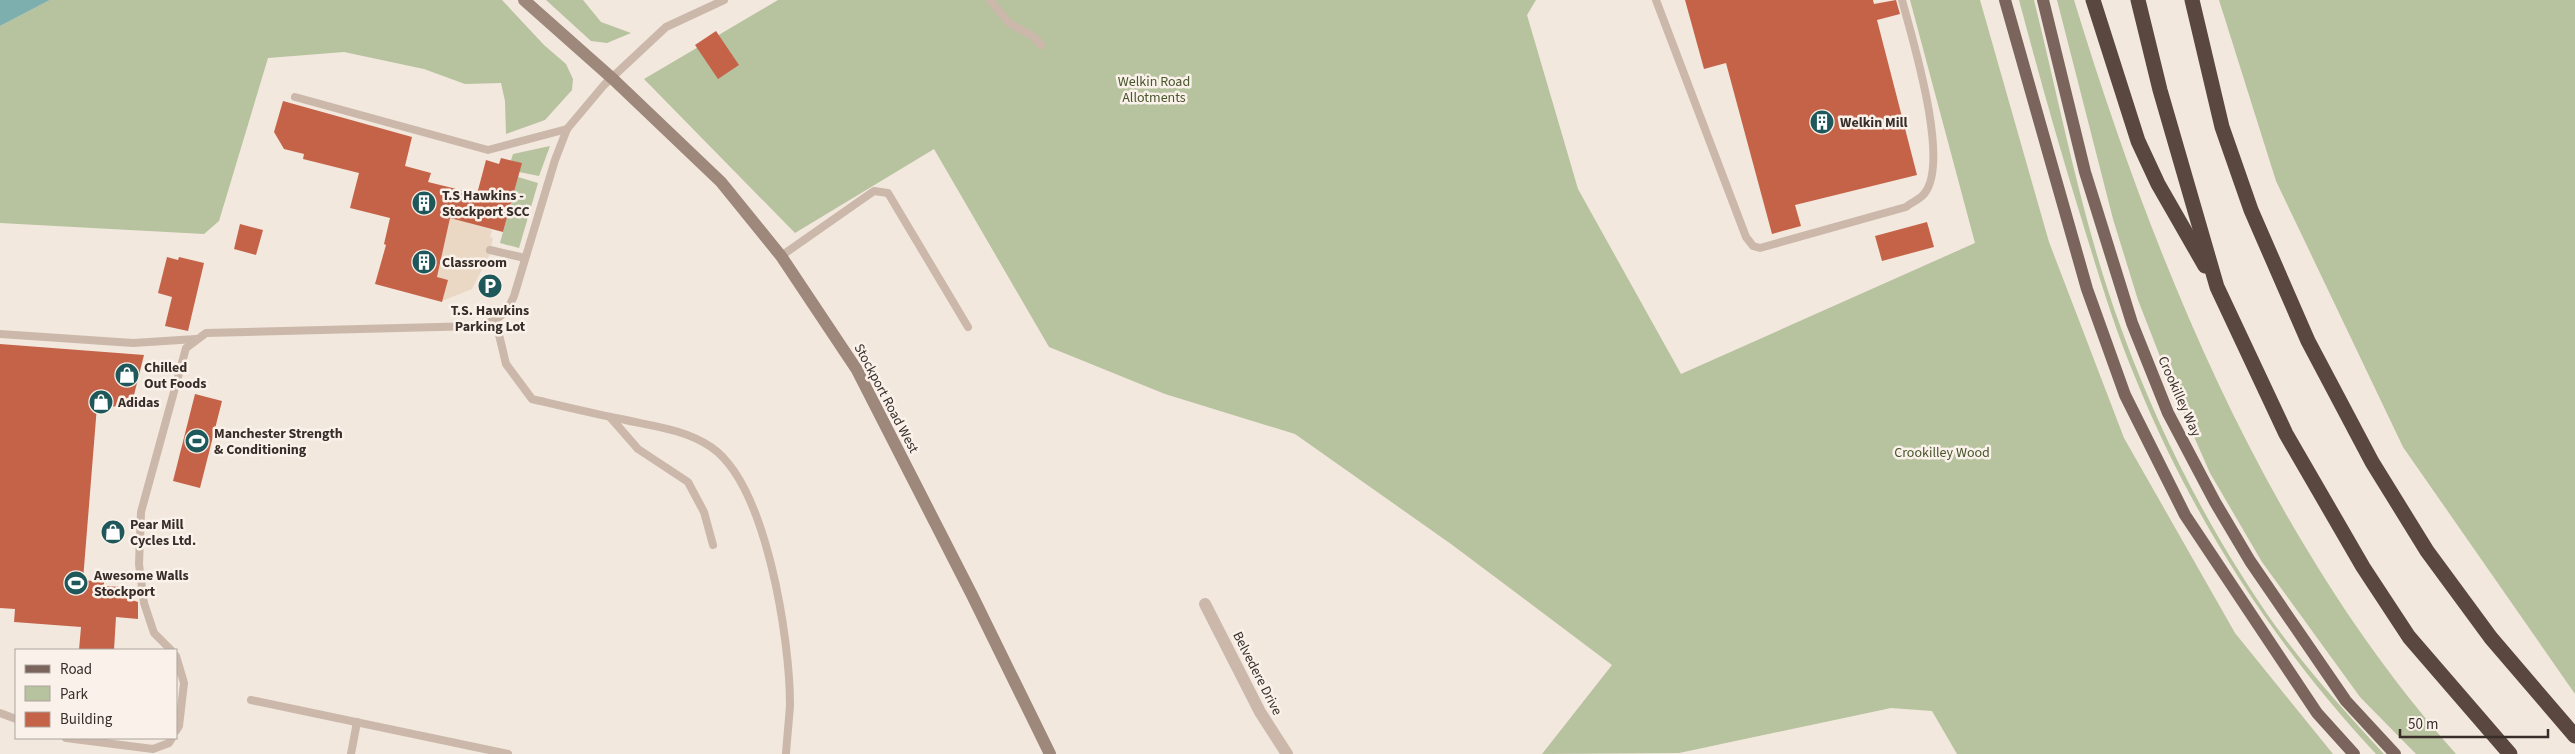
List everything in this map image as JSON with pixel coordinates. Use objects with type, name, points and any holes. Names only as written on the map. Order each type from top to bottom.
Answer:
[{"type":"highway","points":[[2093,0],[2138,141],[2158,184],[2217,287],[2286,434],[2363,567],[2409,637],[2510,754]]},
{"type":"highway","points":[[2138,0],[2160,90],[2217,287]]},
{"type":"highway","points":[[2192,0],[2222,127],[2251,210],[2308,341],[2372,462],[2427,551],[2491,638],[2575,736]]},
{"type":"main road","name":"Stockport Road West","points":[[524,0],[613,79],[721,182],[781,256],[857,370],[972,595],[1050,754]]},
{"type":"main road","points":[[2005,0],[2087,289],[2125,395],[2185,514],[2317,713],[2354,754]]},
{"type":"main road","name":"Crookilley Way","points":[[2043,0],[2084,172],[2132,323],[2168,413],[2215,502],[2250,561],[2346,700],[2395,754]]},
{"type":"street","name":"Belvedere Drive","points":[[1204,604],[1260,712],[1287,754]]},
{"type":"lane","points":[[170,649],[154,633],[144,603],[139,564],[141,512],[182,356],[186,348],[206,333],[477,326],[496,322],[508,311],[567,129],[604,85],[613,79],[666,27],[724,0]]},
{"type":"lane","points":[[990,0],[1009,23],[1034,37],[1041,45]]},
{"type":"lane","points":[[1656,0],[1746,238],[1752,246],[1760,248],[1906,207],[1924,194],[1934,167],[1934,145],[1917,57],[1902,0]]},
{"type":"lane","points":[[295,96],[488,150],[567,129]]},
{"type":"lane","points":[[781,256],[874,191],[888,193],[968,327]]},
{"type":"lane","points":[[490,250],[525,258]]},
{"type":"lane","points":[[496,322],[506,364],[532,399],[675,431],[711,446],[726,460],[737,476],[759,522],[776,578],[786,652],[790,705],[786,754]]},
{"type":"lane","points":[[0,334],[133,343],[196,339]]},
{"type":"lane","points":[[610,417],[638,449],[688,482],[704,512],[713,545]]},
{"type":"lane","points":[[178,663],[184,683],[178,728]]},
{"type":"lane","points":[[250,700],[508,754]]},
{"type":"lane","points":[[0,713],[15,719]]},
{"type":"lane","points":[[351,754],[357,722]]},
{"type":"lane","points":[[74,739],[153,749],[169,743],[171,739]]},
{"type":"green space","points":[[50,0],[502,0],[544,45],[566,64],[573,79],[572,90],[545,120],[506,134],[505,101],[501,83],[465,84],[424,69],[344,52],[268,58],[219,221],[204,234],[0,223],[0,26]]},
{"type":"green space","points":[[546,0],[583,0],[601,22],[631,33],[607,43],[591,41]]},
{"type":"green space","points":[[778,0],[1536,0],[1527,15],[1578,189],[1681,374],[1975,243],[1910,0],[1980,0],[2049,242],[2124,438],[2235,633],[2333,754],[1957,754],[1932,711],[1891,708],[1679,753],[1542,754],[1612,665],[1451,544],[1295,434],[1165,394],[1049,347],[934,149],[795,233],[644,79]]},
{"type":"green space","points":[[2019,0],[2034,0],[2083,206],[2107,288],[2136,367],[2170,445],[2209,521],[2277,628],[2329,693],[2384,754],[2376,754],[2339,712],[2303,669],[2270,623],[2238,577],[2209,529],[2157,429],[2127,358],[2107,301],[2074,196]]},
{"type":"green space","points":[[2057,0],[2074,0],[2106,101],[2142,201],[2181,300],[2225,398],[2274,493],[2329,584],[2389,672],[2456,754],[2416,754],[2360,697],[2262,562],[2210,473],[2170,382],[2138,300],[2113,219]]},
{"type":"green space","points":[[2219,0],[2575,0],[2575,694],[2403,447],[2276,181]]},
{"type":"green space","points":[[550,146],[539,176],[519,172],[511,160],[513,154]]},
{"type":"green space","points":[[518,177],[538,183],[519,248],[500,243]]},
{"type":"shaded area","points":[[456,195],[475,200],[469,223],[492,230],[490,237],[493,238],[489,256],[472,289],[442,301],[447,280],[382,262],[385,250],[407,255],[413,238],[443,245],[449,212],[452,212]],"holes":[[[411,253],[441,261],[438,271],[408,263]]]},
{"type":"water","points":[[0,0],[50,0],[0,26]]},
{"type":"building","name":"Welkin Mill","points":[[1685,0],[1873,0],[1874,4],[1896,0],[1900,14],[1877,20],[1917,175],[1795,205],[1801,226],[1772,234],[1726,63],[1704,69]]},
{"type":"building","points":[[716,31],[739,65],[718,79],[695,45]]},
{"type":"building","points":[[283,101],[412,137],[405,166],[431,173],[428,182],[477,194],[486,160],[499,164],[501,158],[522,163],[503,232],[450,218],[437,277],[448,280],[442,302],[375,284],[386,245],[384,244],[390,218],[350,208],[359,173],[303,159],[304,154],[284,149],[274,132]]},
{"type":"building","points":[[1927,222],[1934,247],[1882,261],[1875,236]]},
{"type":"building","points":[[240,224],[263,230],[256,255],[234,249]]},
{"type":"building","points":[[167,257],[178,260],[179,257],[204,263],[188,331],[165,326],[172,297],[158,293]]},
{"type":"building","points":[[0,344],[144,355],[131,407],[97,406],[83,580],[104,582],[104,586],[121,587],[123,597],[138,602],[138,619],[116,617],[114,649],[79,649],[81,627],[14,622],[15,609],[0,608]]},
{"type":"building","name":"Manchester Strength & Conditioning","points":[[195,394],[222,401],[200,488],[173,481]]},
{"type":"place","name":"Welkin Mill","points":[[1822,122]]},
{"type":"place","name":"T.S Hawkins - Stockport SCC","points":[[424,203]]},
{"type":"place","name":"Classroom","points":[[424,262]]},
{"type":"place","name":"T.S. Hawkins Parking Lot","points":[[490,286]]},
{"type":"place","name":"Chilled Out Foods","points":[[127,375]]},
{"type":"place","name":"Adidas","points":[[101,402]]},
{"type":"place","name":"Manchester Strength & Conditioning","points":[[197,441]]},
{"type":"place","name":"Pear Mill Cycles Ltd.","points":[[113,532]]},
{"type":"place","name":"Awesome Walls Stockport","points":[[76,583]]},
{"type":"park label","name":"Welkin Road Allotments","points":[[1154,89]]},
{"type":"park label","name":"Crookilley Wood","points":[[1942,452]]}]
